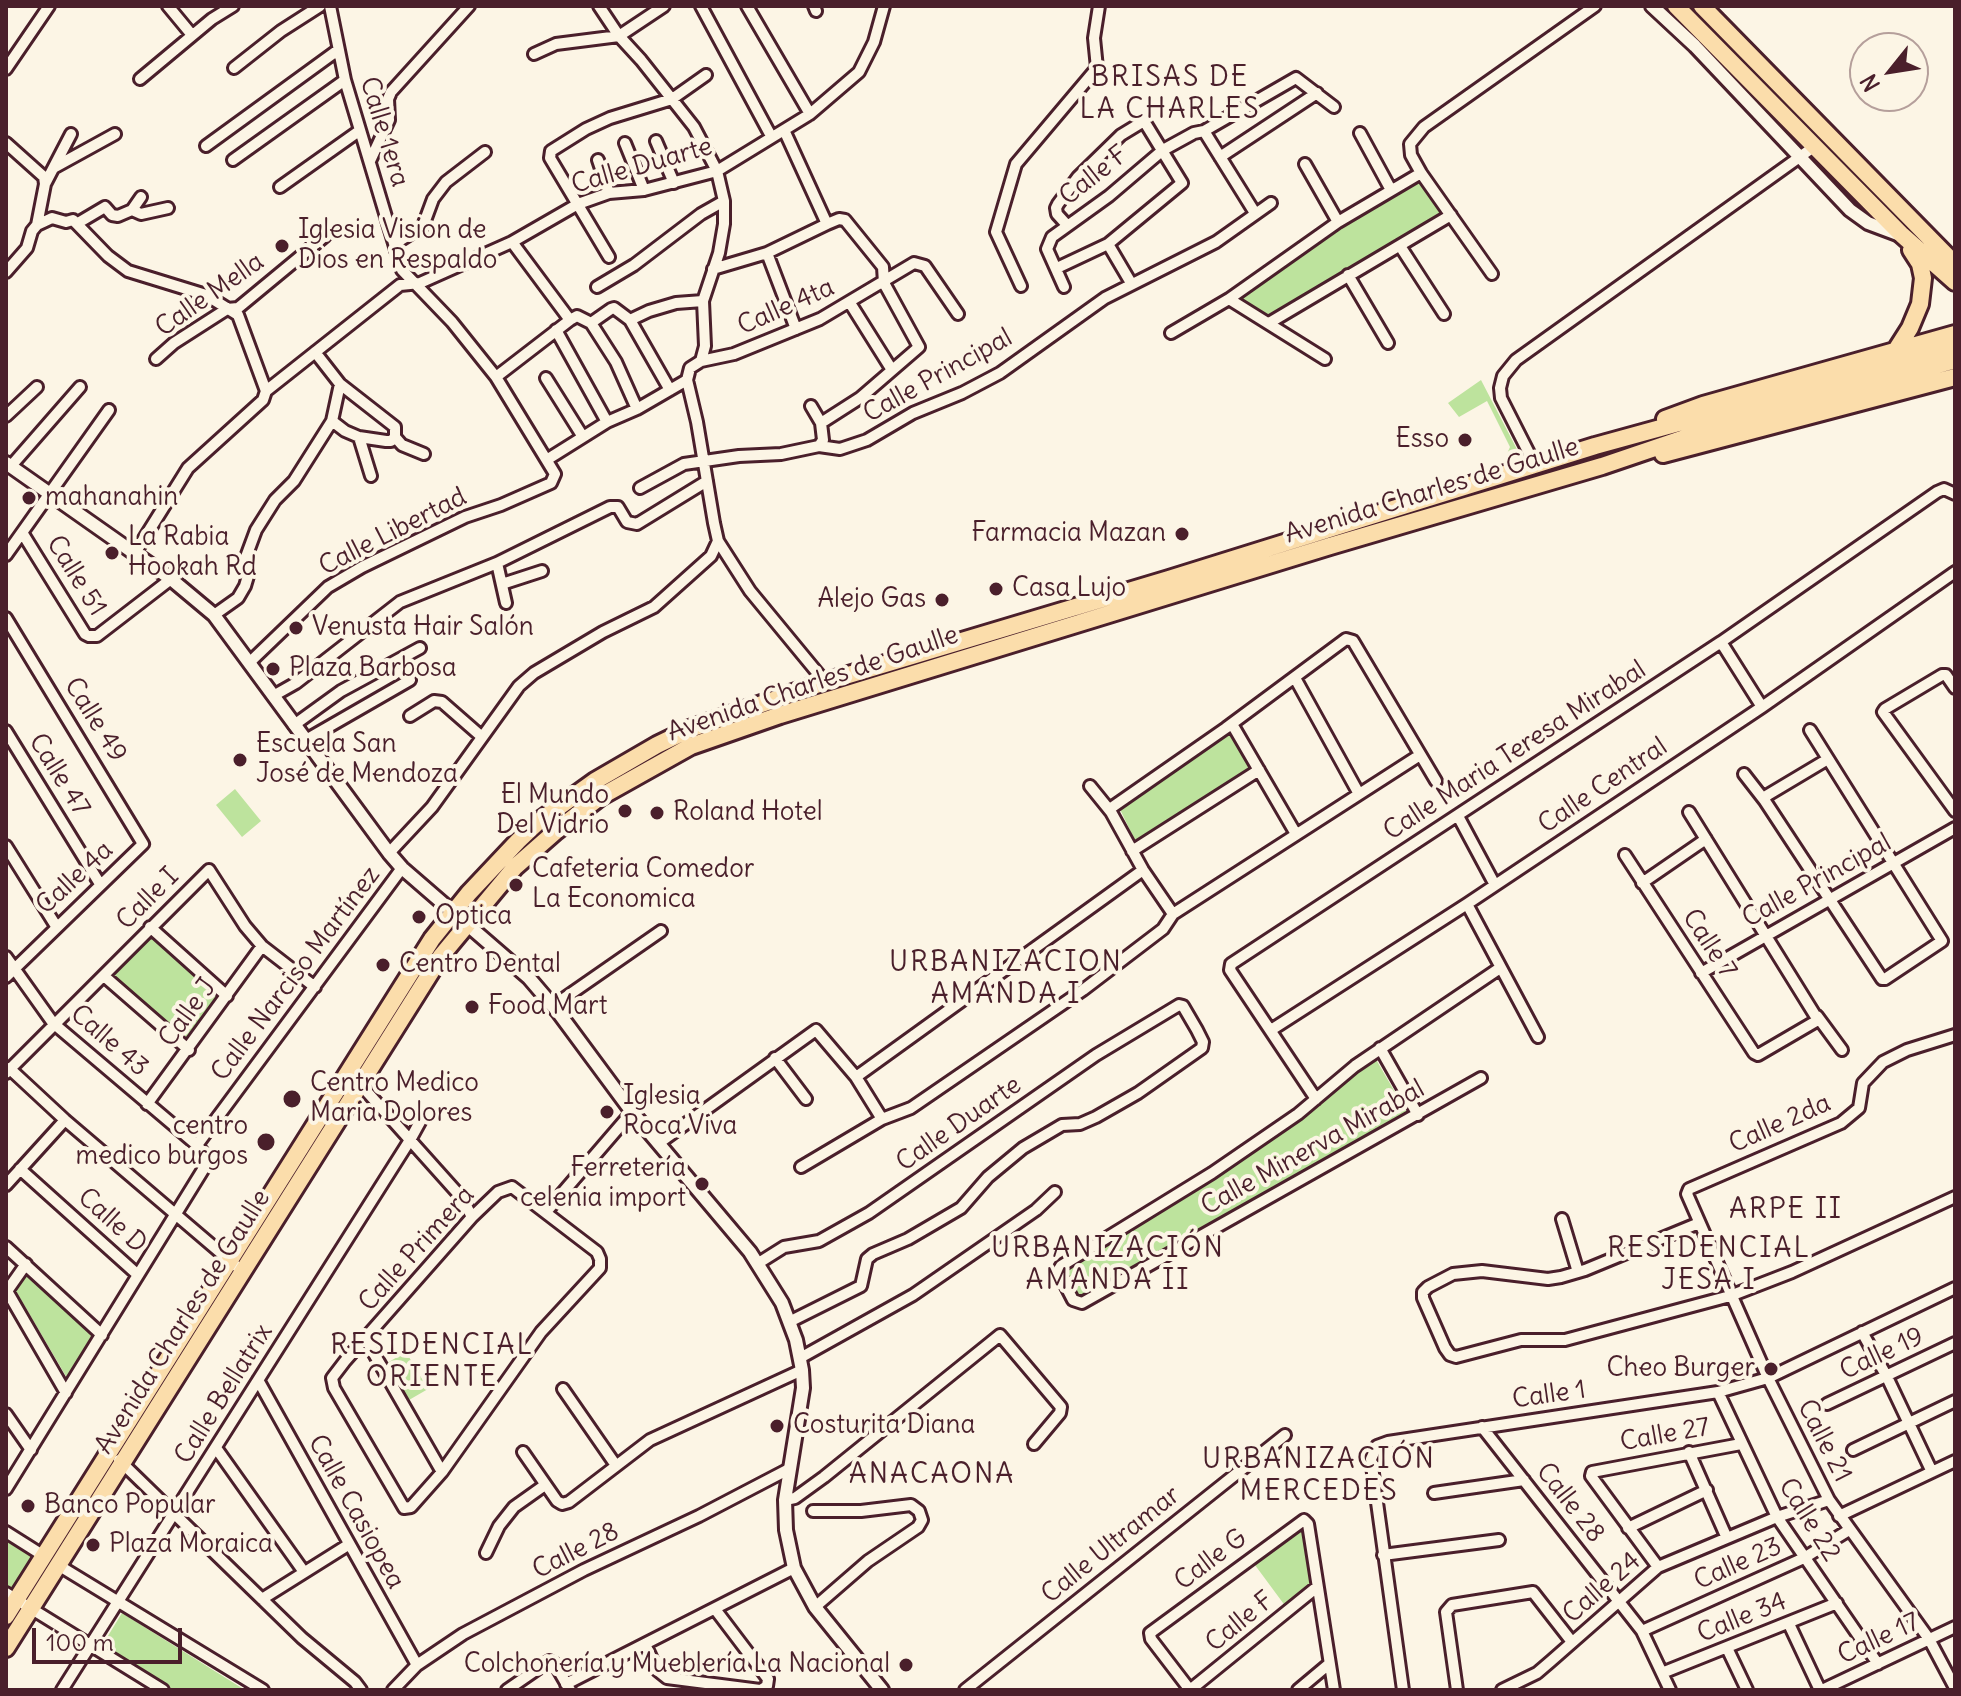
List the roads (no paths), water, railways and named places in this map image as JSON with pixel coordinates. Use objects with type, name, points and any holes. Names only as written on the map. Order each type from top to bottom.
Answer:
[{"type":"main road","points":[[1676,6],[1902,235],[1955,282]]},
{"type":"main road","points":[[1702,6],[1955,264]]},
{"type":"main road","points":[[1896,350],[1920,304],[1923,278],[1920,264],[1902,235]]},
{"type":"main road","points":[[1595,446],[1703,405],[1955,334]]},
{"type":"main road","name":"Avenida Charles de Gaulle","points":[[252,1241],[345,1075],[518,841],[546,816],[595,781],[657,745],[743,709],[799,701],[959,660],[1602,466],[1701,426],[1955,347]]},
{"type":"main road","name":"Avenida Charles de Gaulle","points":[[799,701],[825,682],[1595,446],[1701,426],[1955,360]]},
{"type":"main road","points":[[1602,466],[1687,449],[1955,378]]},
{"type":"main road","points":[[952,643],[959,660]]},
{"type":"main road","name":"Avenida Charles de Gaulle","points":[[6,1648],[31,1609],[51,1561],[252,1241],[360,1084],[441,956],[459,918]]},
{"type":"main road","name":"Avenida Charles de Gaulle","points":[[6,1616],[11,1596],[51,1561]]},
{"type":"street","points":[[6,69],[49,6]]},
{"type":"street","points":[[168,6],[192,35]]},
{"type":"street","points":[[204,6],[212,19]]},
{"type":"street","points":[[140,79],[212,19],[233,6]]},
{"type":"street","points":[[370,161],[389,120],[388,99],[391,92],[469,6]]},
{"type":"street","points":[[534,54],[556,44],[619,36],[664,6]]},
{"type":"street","points":[[701,6],[771,136]]},
{"type":"street","points":[[747,6],[810,114]]},
{"type":"street","name":"Calle Duarte","points":[[135,553],[188,468],[263,400],[266,391],[400,285],[420,283],[512,242],[578,204],[609,193],[644,190],[717,171],[810,114],[859,72],[874,42],[884,6]]},
{"type":"street","points":[[1021,286],[996,232],[1016,164],[1097,68],[1094,38],[1099,6]]},
{"type":"street","points":[[1492,274],[1421,173],[1411,155],[1410,144],[1416,135],[1595,6]]},
{"type":"street","points":[[1652,6],[1695,46],[1860,218],[1902,235]]},
{"type":"street","points":[[234,68],[281,31],[328,7]]},
{"type":"street","name":"Calle 1era","points":[[328,7],[359,131],[402,270],[452,322],[496,377],[548,459]]},
{"type":"street","points":[[601,7],[619,36],[694,127],[717,171],[724,201],[719,253],[703,301],[705,346],[701,361],[690,368],[687,380],[718,541],[750,591],[825,682]]},
{"type":"street","points":[[206,146],[338,50]]},
{"type":"street","points":[[609,257],[550,158],[551,151],[610,118],[672,99],[706,75]]},
{"type":"street","name":"Calle F","points":[[1064,287],[1047,249],[1048,243],[1163,150],[1204,131],[1297,78],[1317,93]]},
{"type":"street","points":[[233,160],[345,80]]},
{"type":"street","points":[[1220,157],[1317,93],[1334,107]]},
{"type":"street","points":[[1057,268],[1108,244],[1182,182],[1144,121],[1121,135],[1078,177],[1058,204],[1057,214],[1067,225]]},
{"type":"street","points":[[784,130],[827,224]]},
{"type":"street","points":[[280,187],[359,131]]},
{"type":"street","points":[[1204,131],[1255,213]]},
{"type":"street","points":[[1360,133],[1391,190]]},
{"type":"street","points":[[55,167],[71,134]]},
{"type":"street","points":[[37,225],[42,179],[55,167],[115,134]]},
{"type":"street","points":[[656,141],[674,183]]},
{"type":"street","points":[[6,143],[42,179]]},
{"type":"street","points":[[625,143],[644,190]]},
{"type":"street","points":[[1535,465],[1501,398],[1503,376],[1516,360],[1815,146]]},
{"type":"street","points":[[396,243],[423,226],[433,199],[446,182],[485,152]]},
{"type":"street","points":[[598,160],[609,193]]},
{"type":"street","points":[[1305,164],[1338,222]]},
{"type":"street","points":[[1171,333],[1229,299],[1338,222],[1421,173]]},
{"type":"street","points":[[78,223],[105,207],[112,215],[118,216],[132,210],[141,197]]},
{"type":"street","points":[[597,287],[634,265],[701,214],[724,201]]},
{"type":"street","name":"Calle Principal","points":[[640,488],[679,466],[739,456],[781,454],[819,446],[840,449],[867,440],[913,413],[1000,373],[1105,298],[1216,242],[1271,203]]},
{"type":"street","points":[[132,210],[141,214],[168,208]]},
{"type":"street","points":[[1269,323],[1451,215]]},
{"type":"street","points":[[6,272],[27,248],[37,225],[52,218],[78,223],[108,256],[128,271],[206,295],[238,315],[266,391]]},
{"type":"street","points":[[713,269],[767,253],[839,219],[845,220],[883,267],[884,283],[918,350],[860,398],[821,423]]},
{"type":"street","name":"Calle Mella","points":[[156,359],[174,343],[227,309],[238,308],[325,236]]},
{"type":"street","points":[[512,242],[570,320]]},
{"type":"street","points":[[1108,244],[1131,283]]},
{"type":"street","points":[[1400,246],[1444,314]]},
{"type":"street","points":[[767,253],[796,329]]},
{"type":"street","name":"Calle 4ta","points":[[701,361],[734,354],[796,329],[850,303],[914,263],[920,263],[958,314]]},
{"type":"street","points":[[1348,275],[1388,343]]},
{"type":"street","points":[[1229,299],[1325,359]]},
{"type":"street","points":[[630,320],[676,303],[703,301]]},
{"type":"street","points":[[850,303],[892,370]]},
{"type":"street","points":[[591,323],[614,308],[630,320],[670,390]]},
{"type":"street","points":[[496,377],[577,316],[591,323],[616,362],[637,409]]},
{"type":"street","points":[[556,330],[607,422]]},
{"type":"street","points":[[315,352],[340,384],[395,427],[395,437],[402,445],[424,454]]},
{"type":"street","points":[[546,378],[583,437]]},
{"type":"street","points":[[548,459],[607,422],[637,409],[687,380]]},
{"type":"street","points":[[214,615],[238,598],[245,586],[248,576],[246,557],[256,530],[275,500],[294,481],[332,421],[340,384]]},
{"type":"street","points":[[6,416],[37,387]]},
{"type":"street","points":[[80,387],[8,465],[171,579],[214,615],[389,853],[459,918],[507,956],[553,1006],[632,1112],[778,1294],[801,1364],[803,1388],[785,1500],[786,1530],[794,1568],[815,1607],[882,1690]]},
{"type":"street","points":[[811,406],[821,423],[823,440],[819,446]]},
{"type":"street","points":[[6,555],[109,410]]},
{"type":"street","points":[[332,421],[359,437],[386,441],[395,437]]},
{"type":"street","points":[[359,437],[371,476]]},
{"type":"street","name":"Calle Libertad","points":[[250,662],[280,636],[292,619],[339,580],[465,517],[551,483],[555,474],[548,459]]},
{"type":"street","points":[[273,696],[296,683],[400,602],[497,563],[610,507],[618,507],[627,522],[637,524],[707,481]]},
{"type":"street","name":"Calle Maria Teresa Mirabal","points":[[1316,1099],[1230,970],[1231,964],[1721,642],[1937,492],[1944,489],[1955,494]]},
{"type":"street","name":"Calle 51","points":[[23,534],[89,636],[97,636],[171,579]]},
{"type":"street","points":[[389,853],[432,807],[519,686],[534,673],[603,632],[654,607],[711,556],[718,541]]},
{"type":"street","points":[[497,563],[506,603]]},
{"type":"street","points":[[502,584],[542,571]]},
{"type":"street","name":"Calle Central","points":[[1271,1030],[1467,904],[1762,707],[1955,572]]},
{"type":"street","name":"Calle 49","points":[[6,618],[143,840],[142,846]]},
{"type":"street","points":[[1111,810],[1346,639],[1353,641],[1436,781]]},
{"type":"street","points":[[1721,642],[1762,707]]},
{"type":"street","points":[[294,725],[341,691],[420,648]]},
{"type":"street","points":[[1955,688],[1946,675],[1942,675],[1883,712],[1955,811]]},
{"type":"street","points":[[1295,678],[1359,794]]},
{"type":"street","points":[[304,741],[410,680]]},
{"type":"street","points":[[410,716],[434,701],[442,702],[482,737]]},
{"type":"street","points":[[1232,724],[1296,834]]},
{"type":"street","points":[[1744,774],[1765,799],[1885,979],[1942,940],[1810,730]]},
{"type":"street","name":"Calle 47","points":[[6,731],[100,884]]},
{"type":"street","points":[[801,1167],[882,1119],[911,1108],[1083,990],[1163,929],[1173,914],[1420,755]]},
{"type":"street","points":[[1765,799],[1828,759]]},
{"type":"street","points":[[1132,851],[1259,770]]},
{"type":"street","points":[[1090,786],[1111,810],[1143,870],[1173,914]]},
{"type":"street","points":[[1689,812],[1765,936],[1842,1050]]},
{"type":"street","points":[[1458,816],[1495,885]]},
{"type":"street","name":"Calle Principal","points":[[1701,973],[1955,828]]},
{"type":"street","points":[[1642,883],[1706,839]]},
{"type":"street","points":[[6,846],[56,926]]},
{"type":"street","name":"Calle 4a","points":[[10,973],[142,846]]},
{"type":"street","name":"Calle 7","points":[[1625,855],[1754,1053],[1758,1055],[1818,1018]]},
{"type":"street","name":"Calle Narciso Martínez","points":[[197,1145],[402,868]]},
{"type":"street","name":"Calle I","points":[[8,1070],[209,870],[245,926],[262,946],[315,987]]},
{"type":"street","points":[[856,1077],[1143,870]]},
{"type":"street","points":[[1467,904],[1538,1037]]},
{"type":"street","points":[[150,927],[227,996]]},
{"type":"street","points":[[553,1006],[661,931]]},
{"type":"street","name":"Calle J","points":[[147,1104],[262,946]]},
{"type":"street","name":"Calle 43","points":[[6,957],[10,973],[53,1023],[197,1145]]},
{"type":"street","points":[[1316,1099],[1380,1048],[1500,968]]},
{"type":"street","points":[[104,976],[189,1050]]},
{"type":"street","name":"Calle Duarte","points":[[757,1264],[784,1247],[819,1241],[869,1213],[1096,1055],[1179,1005],[1183,1006],[1197,1030],[1203,1042],[1202,1048],[1138,1093],[1080,1124],[1062,1125],[1023,1148],[988,1177],[961,1208],[867,1259],[861,1286],[789,1322]]},
{"type":"street","points":[[659,1143],[816,1030],[856,1077],[882,1119]]},
{"type":"street","name":"Calle 2da","points":[[1687,1194],[1689,1189],[1841,1123],[1859,1108],[1863,1083],[1883,1062],[1907,1050],[1955,1035]]},
{"type":"street","points":[[1380,1048],[1418,1115]]},
{"type":"street","points":[[775,1058],[806,1099]]},
{"type":"street","points":[[8,1070],[236,1266]]},
{"type":"street","name":"Calle Minerva Mirabal","points":[[1316,1099],[1230,1161],[1061,1266],[1058,1271],[1073,1300],[1082,1303],[1481,1078]]},
{"type":"street","points":[[360,1084],[462,1198],[472,1217]]},
{"type":"street","points":[[365,1338],[442,1472],[541,1332],[600,1268],[597,1252],[546,1212],[632,1112]]},
{"type":"street","points":[[6,1185],[65,1120]]},
{"type":"street","name":"Calle Bellatrix","points":[[62,1690],[421,1120]]},
{"type":"street","points":[[6,1489],[209,1163],[208,1157],[197,1145]]},
{"type":"street","name":"Calle D","points":[[20,1169],[138,1275]]},
{"type":"street","name":"Calle Primera","points":[[442,1472],[407,1509],[399,1501],[334,1388],[332,1378],[472,1217],[498,1192],[512,1187],[546,1212]]},
{"type":"street","points":[[523,1452],[557,1501],[562,1504],[569,1502],[650,1440],[801,1364],[913,1295],[1036,1210],[1055,1192]]},
{"type":"street","name":"Calle 21","points":[[1687,1194],[1768,1378],[1829,1500],[1950,1666],[1955,1688]]},
{"type":"street","points":[[1699,1223],[1578,1272],[1548,1279],[1482,1271],[1453,1274],[1423,1292],[1450,1355],[1456,1357],[1521,1340],[1565,1340],[1730,1296],[1792,1272],[1955,1197]]},
{"type":"street","points":[[1562,1219],[1578,1272]]},
{"type":"street","points":[[6,1247],[102,1335]]},
{"type":"street","points":[[26,1264],[7,1291],[66,1393]]},
{"type":"street","name":"Calle 1","points":[[1403,1690],[1383,1555],[1372,1451],[1388,1442],[1718,1392],[1768,1378],[1955,1288]]},
{"type":"street","points":[[1862,1332],[1932,1472]]},
{"type":"street","points":[[785,1500],[807,1490],[1000,1335],[1061,1407],[1060,1413],[1034,1444]]},
{"type":"street","name":"Calle 19","points":[[1827,1404],[1955,1343]]},
{"type":"street","name":"Calle Casiopea","points":[[258,1380],[417,1665]]},
{"type":"street","points":[[563,1389],[615,1464]]},
{"type":"street","name":"Calle 22","points":[[1718,1392],[1777,1517],[1878,1664]]},
{"type":"street","points":[[1853,1450],[1955,1401]]},
{"type":"street","points":[[6,1414],[31,1450]]},
{"type":"street","name":"Calle 28","points":[[1482,1427],[1642,1631],[1670,1690]]},
{"type":"street","name":"Calle Ultramar","points":[[965,1690],[1285,1435]]},
{"type":"street","name":"Calle 27","points":[[1628,1528],[1591,1476],[1596,1469],[1741,1444]]},
{"type":"street","points":[[216,1448],[304,1572]]},
{"type":"street","points":[[1689,1452],[1726,1536]]},
{"type":"street","points":[[116,1458],[302,1638],[361,1690]]},
{"type":"street","points":[[1839,1516],[1955,1461]]},
{"type":"street","name":"Calle 28","points":[[393,1690],[417,1665],[463,1634],[584,1570],[789,1469]]},
{"type":"street","points":[[1434,1493],[1524,1480]]},
{"type":"street","points":[[486,1553],[499,1526],[514,1507],[545,1485]]},
{"type":"street","points":[[1658,1567],[1628,1528],[1707,1490]]},
{"type":"street","name":"Calle 24","points":[[1502,1690],[1537,1673],[1658,1567],[1726,1536],[1829,1500]]},
{"type":"street","points":[[813,1511],[861,1511],[911,1505],[919,1511],[922,1520],[918,1527],[868,1561],[815,1607]]},
{"type":"street","name":"Calle G","points":[[1190,1690],[1151,1639],[1150,1633],[1304,1520],[1308,1524],[1317,1587]]},
{"type":"street","name":"Calle 23","points":[[1642,1631],[1804,1558],[1849,1530]]},
{"type":"street","points":[[6,1532],[263,1690]]},
{"type":"street","points":[[1383,1555],[1499,1540]]},
{"type":"street","points":[[262,1599],[348,1545]]},
{"type":"street","points":[[507,1690],[549,1661],[555,1664],[568,1687],[794,1568]]},
{"type":"street","points":[[1317,1587],[1334,1690]]},
{"type":"street","name":"Calle F","points":[[1190,1690],[1317,1587]]},
{"type":"street","points":[[1457,1690],[1446,1612],[1452,1605],[1533,1592],[1572,1642]]},
{"type":"street","points":[[11,1596],[163,1690]]},
{"type":"street","name":"Calle 34","points":[[1662,1673],[1837,1603]]},
{"type":"street","points":[[645,1644],[657,1670],[667,1678],[760,1690],[767,1686],[768,1679],[715,1609]]},
{"type":"street","points":[[1789,1624],[1821,1690]]},
{"type":"street","name":"Calle 17","points":[[1821,1690],[1955,1627]]},
{"type":"street","points":[[1727,1648],[1747,1690]]},
{"type":"street","points":[[1298,1690],[1329,1664]]},
{"type":"place","name":"Iglesia Vision de Dios en Respaldo","points":[[282,246]]},
{"type":"place","name":"Esso","points":[[1465,440]]},
{"type":"place","name":"mahanahin","points":[[29,498]]},
{"type":"place","name":"Farmacia Mazan","points":[[1182,534]]},
{"type":"place","name":"La Rabia Hookah Rd","points":[[112,553]]},
{"type":"place","name":"Casa Lujo","points":[[996,589]]},
{"type":"place","name":"Alejo Gas","points":[[942,600]]},
{"type":"place","name":"Venusta Hair Salón","points":[[296,628]]},
{"type":"place","name":"Plaza Barbosa","points":[[273,669]]},
{"type":"place","name":"Escuela San José de Mendoza","points":[[240,760]]},
{"type":"place","name":"El Mundo Del Vidrio","points":[[625,811]]},
{"type":"place","name":"Roland Hotel","points":[[657,813]]},
{"type":"place","name":"Cafeteria Comedor La Economica","points":[[516,885]]},
{"type":"place","name":"Optica","points":[[419,917]]},
{"type":"place","name":"Centro Dental","points":[[383,965]]},
{"type":"place","name":"Food Mart","points":[[472,1007]]},
{"type":"place","name":"Centro Medico Maria Dolores","points":[[292,1099]]},
{"type":"place","name":"Iglesia Roca Viva","points":[[607,1112]]},
{"type":"place","name":"centro medico burgos","points":[[266,1142]]},
{"type":"place","name":"Ferretería celenia import","points":[[702,1184]]},
{"type":"place","name":"Cheo Burger","points":[[1771,1369]]},
{"type":"place","name":"Costurita Diana","points":[[777,1426]]},
{"type":"place","name":"Banco Popular","points":[[28,1506]]},
{"type":"place","name":"Plaza Moraica","points":[[93,1545]]},
{"type":"place","name":"Colchonería y Mueblería La Nacional","points":[[906,1665]]},
{"type":"district","name":"BRISAS DE LA CHARLES","points":[[1170,94]]},
{"type":"district","name":"URBANIZACION AMANDA I","points":[[1006,979]]},
{"type":"district","name":"ARPE II","points":[[1786,1210]]},
{"type":"district","name":"URBANIZACIÓN AMANDA II","points":[[1108,1265]]},
{"type":"district","name":"RESIDENCIAL JESA I","points":[[1709,1265]]},
{"type":"district","name":"RESIDENCIAL ORIENTE","points":[[432,1362]]},
{"type":"district","name":"ANACAONA","points":[[932,1475]]},
{"type":"district","name":"URBANIZACIÓN MERCEDES","points":[[1319,1476]]}]
